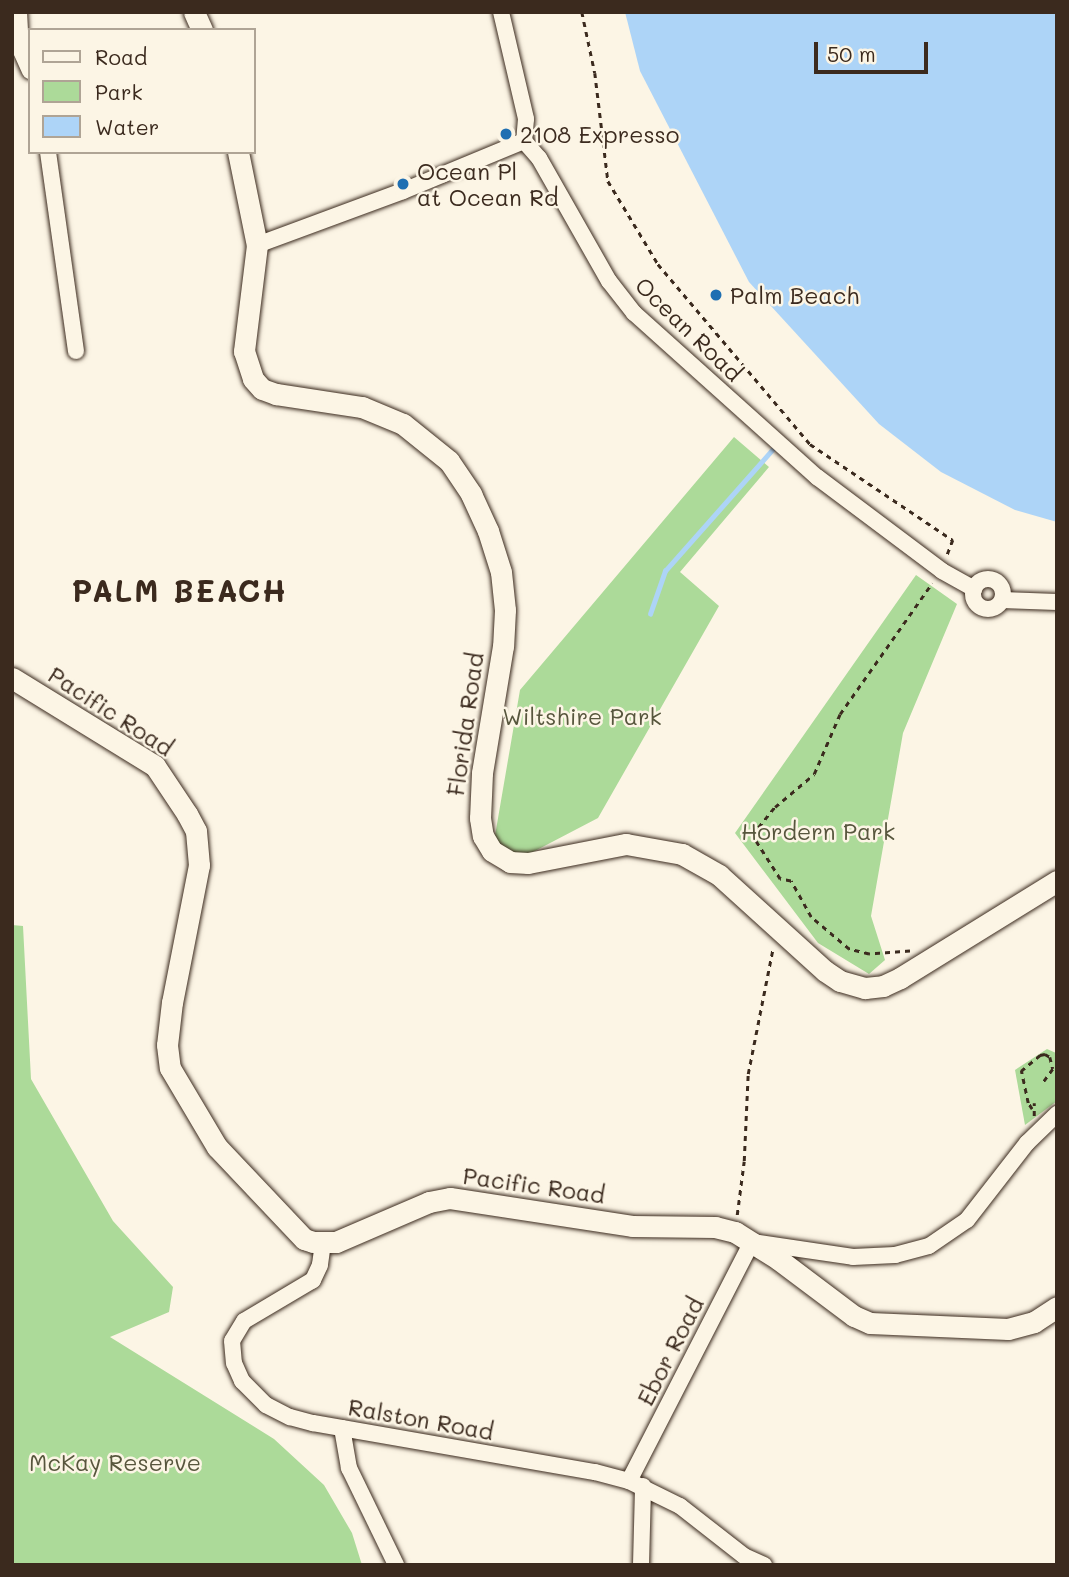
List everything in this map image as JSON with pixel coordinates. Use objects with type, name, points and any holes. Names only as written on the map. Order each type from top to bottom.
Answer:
[{"type":"main road","points":[[194,12],[201,28]]},
{"type":"main road","name":"Florida Road","points":[[238,154],[257,245],[244,351],[253,379],[262,390],[362,407],[403,424],[449,461],[471,494],[488,531],[501,572],[505,610],[503,646],[482,773],[480,818],[483,836],[492,851],[510,862],[528,863],[626,844],[682,854],[719,875],[824,971],[840,981],[865,988],[883,985],[1057,881]]},
{"type":"main road","name":"Pacific Road","points":[[12,678],[155,766],[196,831],[199,865],[172,1002],[167,1045],[170,1068],[217,1147],[295,1233],[313,1242],[346,1239],[429,1202],[450,1198],[643,1227],[715,1227],[743,1237],[778,1259],[854,1317],[870,1323],[1008,1329],[1034,1322],[1057,1307]]},
{"type":"street","points":[[19,12],[21,51],[28,67]]},
{"type":"street","points":[[257,245],[403,191],[524,141],[526,119],[501,12]]},
{"type":"street","name":"Ocean Road","points":[[524,141],[539,158],[609,281],[634,313],[807,468],[942,571],[974,589],[982,580],[994,580],[1002,588],[1002,600],[1057,602]]},
{"type":"street","points":[[48,154],[76,351]]},
{"type":"street","points":[[743,1237],[853,1257],[895,1255],[929,1245],[967,1220],[1027,1143],[1057,1114]]},
{"type":"street","name":"Ebor Road","points":[[642,1565],[636,1483],[743,1237]]},
{"type":"street","name":"Ralston Road","points":[[323,1243],[320,1265],[313,1280],[244,1321],[236,1331],[232,1350],[242,1381],[266,1405],[290,1417],[342,1428],[595,1472],[636,1483],[680,1506],[744,1556],[764,1565]]},
{"type":"street","points":[[342,1428],[349,1468],[396,1565]]},
{"type":"path","points":[[582,12],[595,73],[608,181],[658,264],[810,444],[953,540],[942,571],[918,599],[840,714],[814,774],[775,807],[752,835],[780,878],[791,881],[811,917],[849,949],[869,954],[923,949]]},
{"type":"path","points":[[743,1237],[748,1074],[777,928]]},
{"type":"path","points":[[1034,1116],[1028,1103],[1021,1071],[1045,1054],[1050,1057],[1053,1069],[1043,1083]]},
{"type":"path","points":[[1032,1109],[1034,1103]]},
{"type":"green space","name":"Wiltshire Park","points":[[734,437],[769,467],[680,572],[719,606],[598,818],[508,865],[491,859],[520,690]]},
{"type":"green space","name":"Hordern Park","points":[[916,575],[957,604],[903,733],[871,916],[885,960],[869,974],[818,943],[735,833]]},
{"type":"green space","name":"McKay Reserve","points":[[12,925],[23,926],[31,1079],[113,1221],[173,1287],[169,1312],[110,1337],[274,1439],[324,1485],[352,1533],[362,1565],[12,1565]]},
{"type":"green space","points":[[1047,1049],[1056,1053],[1057,1101],[1025,1125],[1015,1070]]},
{"type":"water","points":[[625,12],[1057,12],[1057,522],[1015,510],[941,472],[879,424],[749,282],[640,71]]},
{"type":"waterway","points":[[650,614],[665,571],[772,450]]},
{"type":"place","name":"2108 Expresso","points":[[506,134]]},
{"type":"place","name":"Ocean Pl at Ocean Rd","points":[[403,184]]},
{"type":"place","name":"Palm Beach","points":[[716,295]]},
{"type":"district","name":"PALM BEACH","points":[[180,590]]}]
